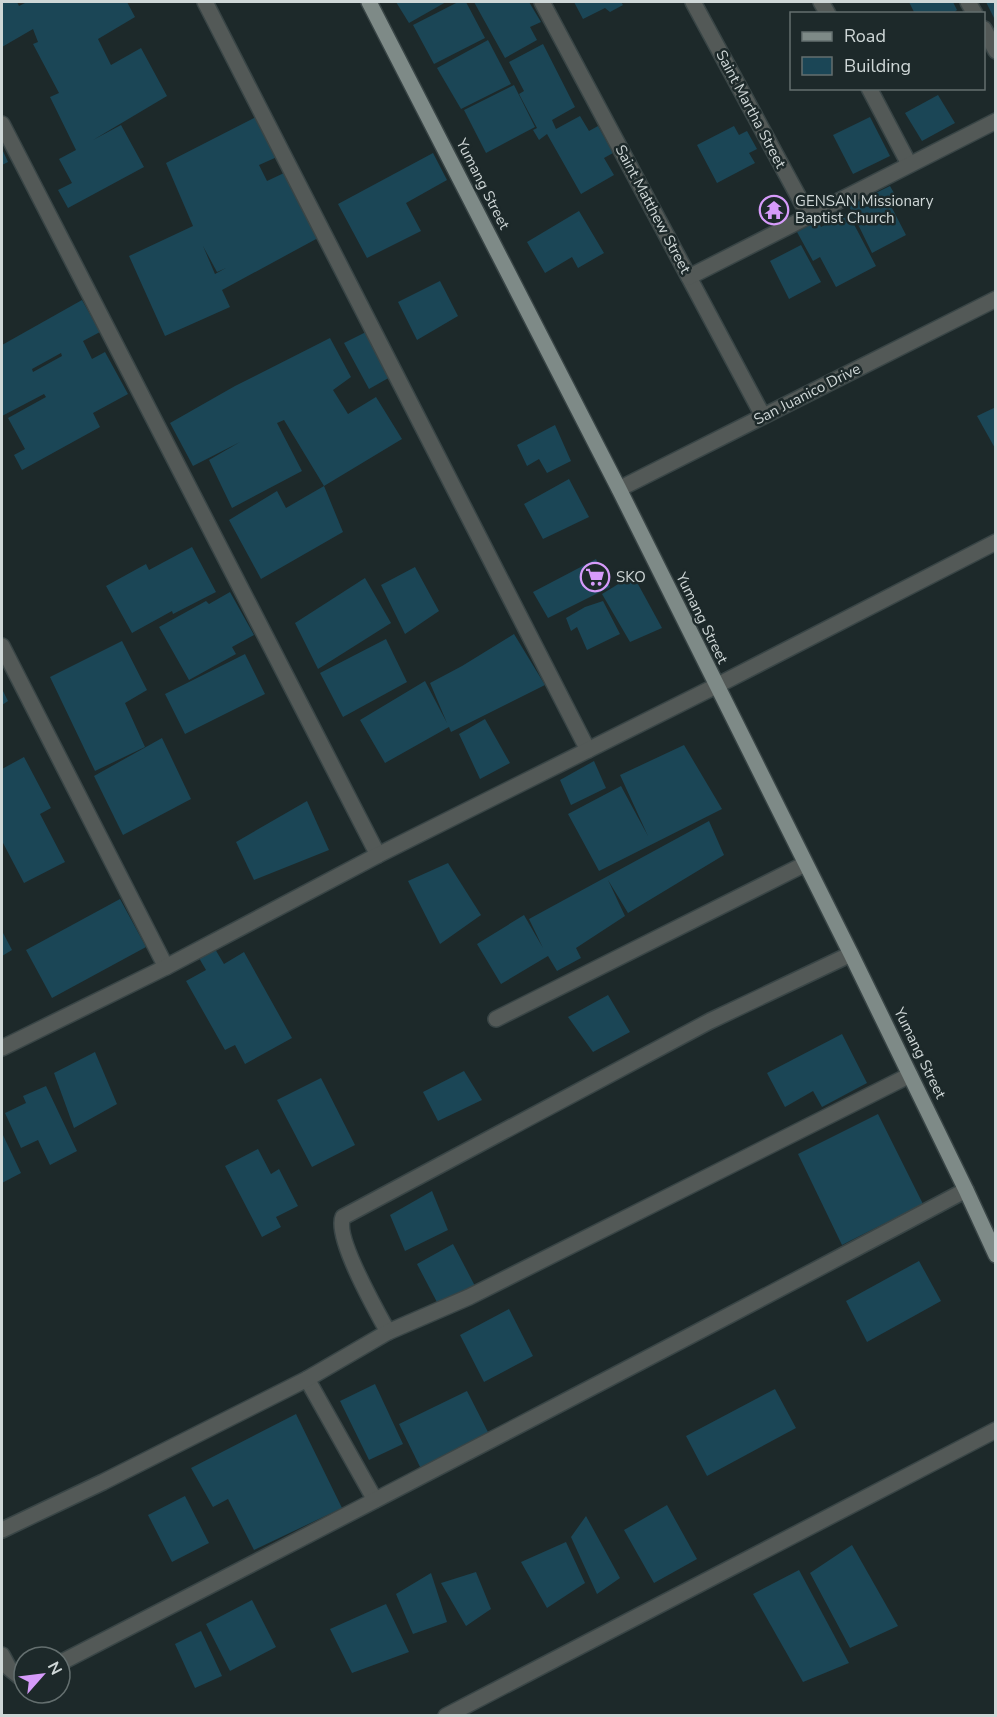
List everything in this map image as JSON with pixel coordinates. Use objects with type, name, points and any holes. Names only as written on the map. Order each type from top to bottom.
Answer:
[{"type":"main road","name":"Yumang Street","points":[[369,2],[619,489],[851,954],[996,1255]]},
{"type":"street","points":[[205,2],[588,750]]},
{"type":"street","name":"Saint Matthew Street","points":[[542,2],[763,417]]},
{"type":"street","name":"Saint Martha Street","points":[[693,2],[809,216]]},
{"type":"street","points":[[985,31],[996,51]]},
{"type":"street","points":[[869,90],[909,164]]},
{"type":"street","points":[[689,276],[996,120]]},
{"type":"street","points":[[2,124],[378,855]]},
{"type":"street","name":"San Juanico Drive","points":[[619,489],[996,299]]},
{"type":"street","points":[[2,1048],[166,967],[378,855],[716,686],[996,542]]},
{"type":"street","points":[[2,646],[166,967]]},
{"type":"street","points":[[496,1019],[805,864]]},
{"type":"street","points":[[388,1332],[363,1285],[346,1246],[340,1223],[343,1217],[710,1021],[851,954]]},
{"type":"street","points":[[2,1530],[307,1379],[388,1332],[469,1297],[910,1075]]},
{"type":"street","points":[[72,1657],[675,1345],[966,1190]]},
{"type":"street","points":[[307,1379],[375,1500]]},
{"type":"street","points":[[446,1716],[996,1430]]},
{"type":"street","points":[[2,1655],[12,1670]]},
{"type":"building","points":[[2,2],[17,2],[19,6],[27,2],[127,2],[135,17],[98,39],[111,65],[141,48],[167,96],[93,140],[121,125],[144,167],[68,208],[58,190],[72,183],[59,159],[76,150],[50,97],[59,93],[33,44],[38,42],[33,29],[2,47]]},
{"type":"building","points":[[396,2],[446,2],[409,23]]},
{"type":"building","points":[[458,2],[466,2],[485,38],[434,64],[413,25]]},
{"type":"building","points":[[474,2],[529,2],[541,22],[530,27],[537,40],[505,58]]},
{"type":"building","points":[[574,2],[621,2],[623,5],[610,12],[605,8],[583,19]]},
{"type":"building","points":[[909,2],[953,2],[957,10],[954,12],[914,12]]},
{"type":"building","points":[[986,2],[996,2],[994,18]]},
{"type":"building","points":[[488,40],[511,84],[461,109],[437,68]]},
{"type":"building","points":[[543,44],[575,107],[552,120],[556,129],[580,116],[589,131],[598,126],[613,153],[604,158],[614,175],[581,194],[547,134],[539,140],[533,130],[537,128],[519,94],[524,91],[509,62]]},
{"type":"building","points":[[514,85],[535,127],[486,153],[464,110]]},
{"type":"building","points":[[938,95],[955,123],[922,141],[905,113]]},
{"type":"building","points":[[256,117],[274,141],[277,157],[259,165],[267,181],[284,173],[318,238],[222,290],[230,307],[165,336],[129,256],[193,226],[166,163]],"holes":[[[203,246],[217,272],[226,268],[215,274]]]},
{"type":"building","points":[[870,117],[890,156],[853,174],[833,135]]},
{"type":"building","points":[[734,126],[739,135],[747,131],[757,149],[749,153],[755,163],[717,183],[697,145]]},
{"type":"building","points":[[2,149],[8,162],[2,165]]},
{"type":"building","points":[[433,153],[447,180],[406,203],[421,231],[367,258],[338,204]]},
{"type":"building","points":[[890,186],[899,202],[891,206],[906,235],[872,253],[849,206]]},
{"type":"building","points":[[579,211],[604,253],[578,268],[572,257],[545,273],[527,242]]},
{"type":"building","points":[[848,213],[876,266],[836,287],[820,257],[813,261],[797,232],[818,221],[821,227]]},
{"type":"building","points":[[801,245],[821,282],[789,299],[770,261]]},
{"type":"building","points":[[440,281],[458,316],[417,340],[398,302]]},
{"type":"building","points":[[82,300],[100,332],[83,341],[92,359],[105,352],[128,394],[93,413],[100,427],[22,470],[14,455],[25,449],[8,418],[46,397],[44,394],[2,416],[2,345]],"holes":[[[61,353],[62,356],[33,372],[32,369]]]},
{"type":"building","points":[[368,331],[392,376],[369,389],[344,343]]},
{"type":"building","points":[[330,338],[351,377],[333,390],[348,414],[376,397],[402,439],[324,486],[284,420],[277,423],[302,471],[232,508],[209,460],[240,442],[193,466],[170,423],[235,386]]},
{"type":"building","points":[[996,407],[996,450],[977,416]]},
{"type":"building","points":[[555,425],[571,461],[547,473],[539,459],[527,466],[517,445]]},
{"type":"building","points":[[569,479],[589,517],[543,539],[524,504]]},
{"type":"building","points":[[324,486],[343,532],[261,579],[229,520],[277,491],[286,508]]},
{"type":"building","points":[[192,547],[216,592],[173,614],[172,611],[132,633],[106,586],[146,564],[149,570]]},
{"type":"building","points":[[596,559],[610,587],[548,618],[533,592]]},
{"type":"building","points":[[415,567],[439,611],[405,634],[381,585]]},
{"type":"building","points":[[633,575],[662,628],[630,642],[602,594]]},
{"type":"building","points":[[365,578],[391,623],[318,669],[295,623]]},
{"type":"building","points":[[230,592],[254,635],[232,647],[236,654],[189,680],[159,627],[206,601],[209,604]]},
{"type":"building","points":[[603,601],[620,634],[587,650],[577,627],[571,631],[566,618],[585,607]]},
{"type":"building","points":[[514,634],[545,685],[451,732],[449,727],[385,763],[360,720],[425,681],[447,723],[430,683]]},
{"type":"building","points":[[386,639],[407,682],[343,717],[320,673]]},
{"type":"building","points":[[122,641],[147,690],[125,703],[145,747],[95,771],[50,677]]},
{"type":"building","points":[[245,654],[265,694],[185,734],[165,694]]},
{"type":"building","points":[[2,689],[8,701],[2,705]]},
{"type":"building","points":[[485,719],[510,763],[480,779],[459,734]]},
{"type":"building","points":[[162,738],[191,799],[123,835],[94,776]]},
{"type":"building","points":[[684,745],[722,809],[599,871],[568,814],[621,786],[648,836],[620,775]]},
{"type":"building","points":[[24,757],[51,808],[40,814],[65,862],[24,883],[2,841],[2,769]]},
{"type":"building","points":[[594,761],[606,788],[571,805],[560,780]]},
{"type":"building","points":[[307,801],[329,850],[254,880],[236,842]]},
{"type":"building","points":[[709,821],[724,855],[628,913],[608,880],[625,916],[576,948],[581,958],[557,971],[548,956],[501,984],[477,944],[524,915],[543,948],[529,919]]},
{"type":"building","points":[[448,863],[481,915],[440,944],[408,881]]},
{"type":"building","points":[[120,899],[146,947],[52,998],[26,950]]},
{"type":"building","points":[[2,931],[12,950],[2,956]]},
{"type":"building","points":[[215,949],[224,964],[244,952],[292,1038],[245,1064],[235,1045],[225,1050],[186,981],[206,970],[199,958]]},
{"type":"building","points":[[608,995],[630,1032],[593,1052],[568,1017]]},
{"type":"building","points":[[842,1034],[867,1083],[822,1107],[813,1091],[785,1107],[767,1073]]},
{"type":"building","points":[[95,1052],[117,1104],[74,1128],[54,1073]]},
{"type":"building","points":[[464,1071],[482,1100],[438,1121],[423,1092]]},
{"type":"building","points":[[321,1078],[355,1145],[312,1167],[277,1100]]},
{"type":"building","points":[[46,1086],[77,1151],[50,1165],[38,1140],[21,1148],[5,1113],[26,1103],[23,1096]]},
{"type":"building","points":[[878,1114],[923,1204],[842,1245],[798,1154]]},
{"type":"building","points":[[2,1133],[21,1173],[2,1183]]},
{"type":"building","points":[[258,1149],[271,1174],[279,1169],[298,1206],[276,1217],[281,1227],[262,1237],[225,1166]]},
{"type":"building","points":[[432,1191],[448,1230],[405,1251],[390,1215]]},
{"type":"building","points":[[453,1244],[475,1286],[439,1306],[417,1264]]},
{"type":"building","points":[[919,1261],[941,1301],[867,1342],[846,1301]]},
{"type":"building","points":[[509,1309],[533,1356],[484,1382],[460,1335]]},
{"type":"building","points":[[375,1384],[403,1444],[369,1460],[340,1401]]},
{"type":"building","points":[[775,1389],[796,1428],[707,1476],[686,1436]]},
{"type":"building","points":[[467,1391],[491,1438],[422,1471],[399,1424]]},
{"type":"building","points":[[296,1414],[342,1508],[254,1550],[228,1499],[213,1507],[191,1468]]},
{"type":"building","points":[[185,1496],[209,1543],[172,1562],[148,1515]]},
{"type":"building","points":[[667,1505],[697,1559],[654,1583],[624,1530]]},
{"type":"building","points":[[586,1516],[620,1578],[597,1594],[571,1537]]},
{"type":"building","points":[[566,1542],[585,1583],[547,1608],[521,1562]]},
{"type":"building","points":[[852,1545],[898,1626],[850,1648],[810,1573]]},
{"type":"building","points":[[799,1570],[849,1663],[803,1682],[753,1594]]},
{"type":"building","points":[[476,1572],[491,1609],[466,1626],[441,1583]]},
{"type":"building","points":[[431,1573],[447,1622],[413,1634],[396,1594]]},
{"type":"building","points":[[252,1600],[276,1647],[230,1671],[206,1624]]},
{"type":"building","points":[[386,1604],[409,1652],[352,1673],[330,1629]]},
{"type":"building","points":[[201,1631],[222,1676],[195,1688],[175,1644]]},
{"type":"place","name":"GENSAN Missionary Baptist Church","points":[[774,210]]},
{"type":"place","name":"SKO","points":[[595,577]]}]
